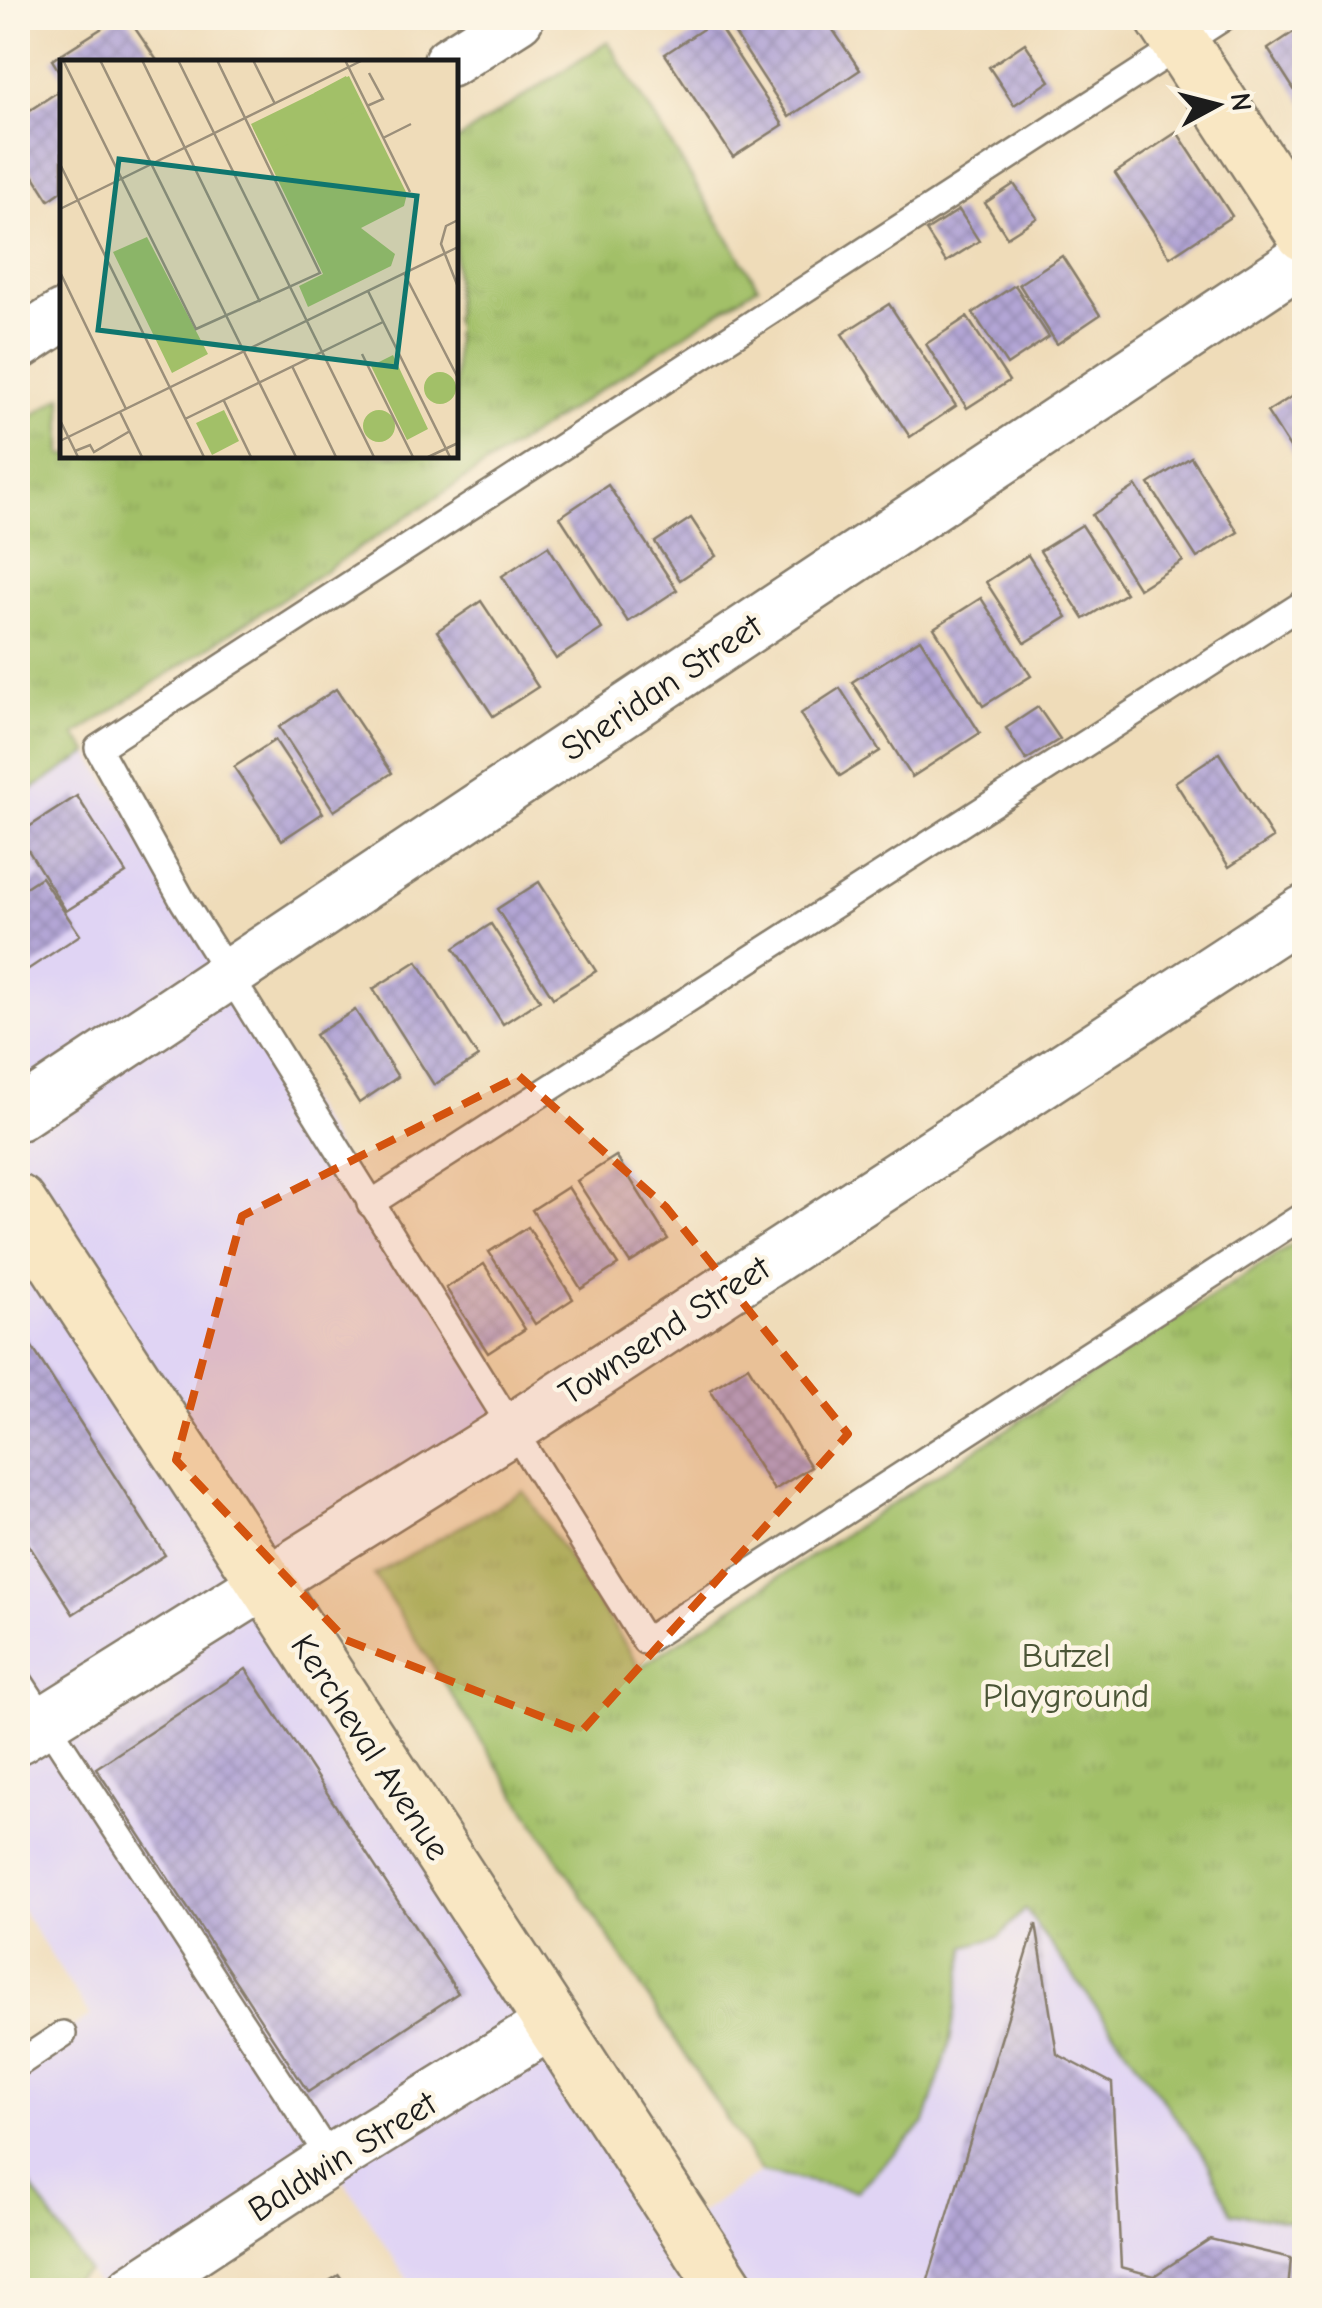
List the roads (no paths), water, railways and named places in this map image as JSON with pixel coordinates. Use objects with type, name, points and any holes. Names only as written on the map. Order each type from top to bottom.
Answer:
[{"type":"street","points":[[453,60],[518,18]]},
{"type":"street","points":[[1190,27],[1304,233]]},
{"type":"street","name":"Sheridan Street","points":[[18,1116],[1304,258]]},
{"type":"street","points":[[18,345],[60,317]]},
{"type":"street","name":"Townsend Street","points":[[31,1730],[512,1429],[1304,912]]},
{"type":"street","name":"Kercheval Avenue","points":[[18,1203],[552,2023],[719,2288]]},
{"type":"street","name":"Baldwin Street","points":[[133,2290],[331,2160],[552,2023]]},
{"type":"lane","points":[[1190,27],[98,748],[183,901],[645,1641],[1304,1215]]},
{"type":"lane","points":[[370,1204],[1304,603]]},
{"type":"lane","points":[[18,1679],[31,1730],[331,2160]]},
{"type":"lane","points":[[18,2064],[64,2034]]},
{"type":"park label","name":"Butzel Playground","points":[[1066,1675]]}]
